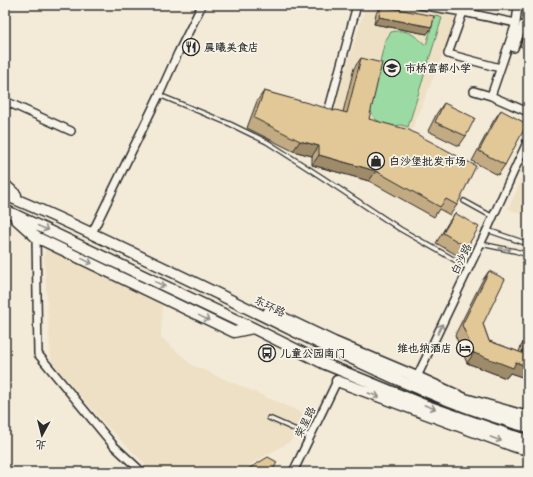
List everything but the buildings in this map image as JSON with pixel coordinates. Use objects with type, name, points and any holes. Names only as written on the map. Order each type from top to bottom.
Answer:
[{"type":"main road","points":[[5,185],[16,195]]},
{"type":"main road","points":[[5,189],[42,210]]},
{"type":"main road","points":[[5,195],[68,222],[86,224],[93,230],[415,381],[465,399],[528,417]]},
{"type":"main road","points":[[6,211],[36,237],[234,332],[253,328]]},
{"type":"main road","points":[[6,211],[253,328],[325,364],[427,406],[528,440]]},
{"type":"main road","name":"东环路","points":[[93,230],[350,358],[415,381],[459,404],[513,423],[528,426]]},
{"type":"main road","points":[[302,352],[310,339]]},
{"type":"main road","points":[[334,342],[350,358],[337,381]]},
{"type":"main road","points":[[337,381],[368,381]]},
{"type":"main road","points":[[337,381],[516,447],[528,450]]},
{"type":"street","points":[[93,230],[202,5]]},
{"type":"street","points":[[327,116],[357,5]]},
{"type":"street","points":[[420,5],[464,9],[516,23]]},
{"type":"street","points":[[491,96],[516,23],[518,5]]},
{"type":"street","points":[[464,9],[448,54],[500,68]]},
{"type":"street","points":[[514,48],[523,25],[528,27]]},
{"type":"street","points":[[474,91],[491,96],[528,112]]},
{"type":"street","points":[[5,101],[71,131]]},
{"type":"street","name":"白沙路","points":[[415,381],[494,217],[528,140]]},
{"type":"street","points":[[36,237],[38,354],[114,446],[142,472]]},
{"type":"street","name":"荣星路","points":[[293,472],[337,381]]},
{"type":"lane","points":[[159,95],[230,124],[267,142],[400,229],[469,268]]},
{"type":"lane","points":[[464,201],[494,217]]},
{"type":"lane","points":[[487,230],[528,244]]},
{"type":"lane","points":[[481,244],[528,255]]},
{"type":"lane","points":[[269,418],[310,436]]},
{"type":"shaded area","name":"市桥富都小学","points":[[366,5],[395,5],[459,15],[408,139],[330,120]]},
{"type":"shaded area","points":[[528,166],[528,216],[508,209]]},
{"type":"shaded area","points":[[46,247],[162,301],[161,337],[192,365],[305,414],[291,441],[237,472],[153,472],[105,424],[51,361],[44,256]]},
{"type":"green space","points":[[435,15],[442,18],[408,127],[381,123],[374,118],[369,107],[385,41],[391,32],[402,31],[414,35],[426,45]]},
{"type":"place","name":"晨曦美食店","points":[[191,47]]},
{"type":"place","name":"市桥富都小学","points":[[392,68]]},
{"type":"place","name":"白沙堡批发市场","points":[[376,161]]},
{"type":"place","name":"维也纳酒店","points":[[465,348]]},
{"type":"place","name":"儿童公园南门","points":[[267,353]]}]
